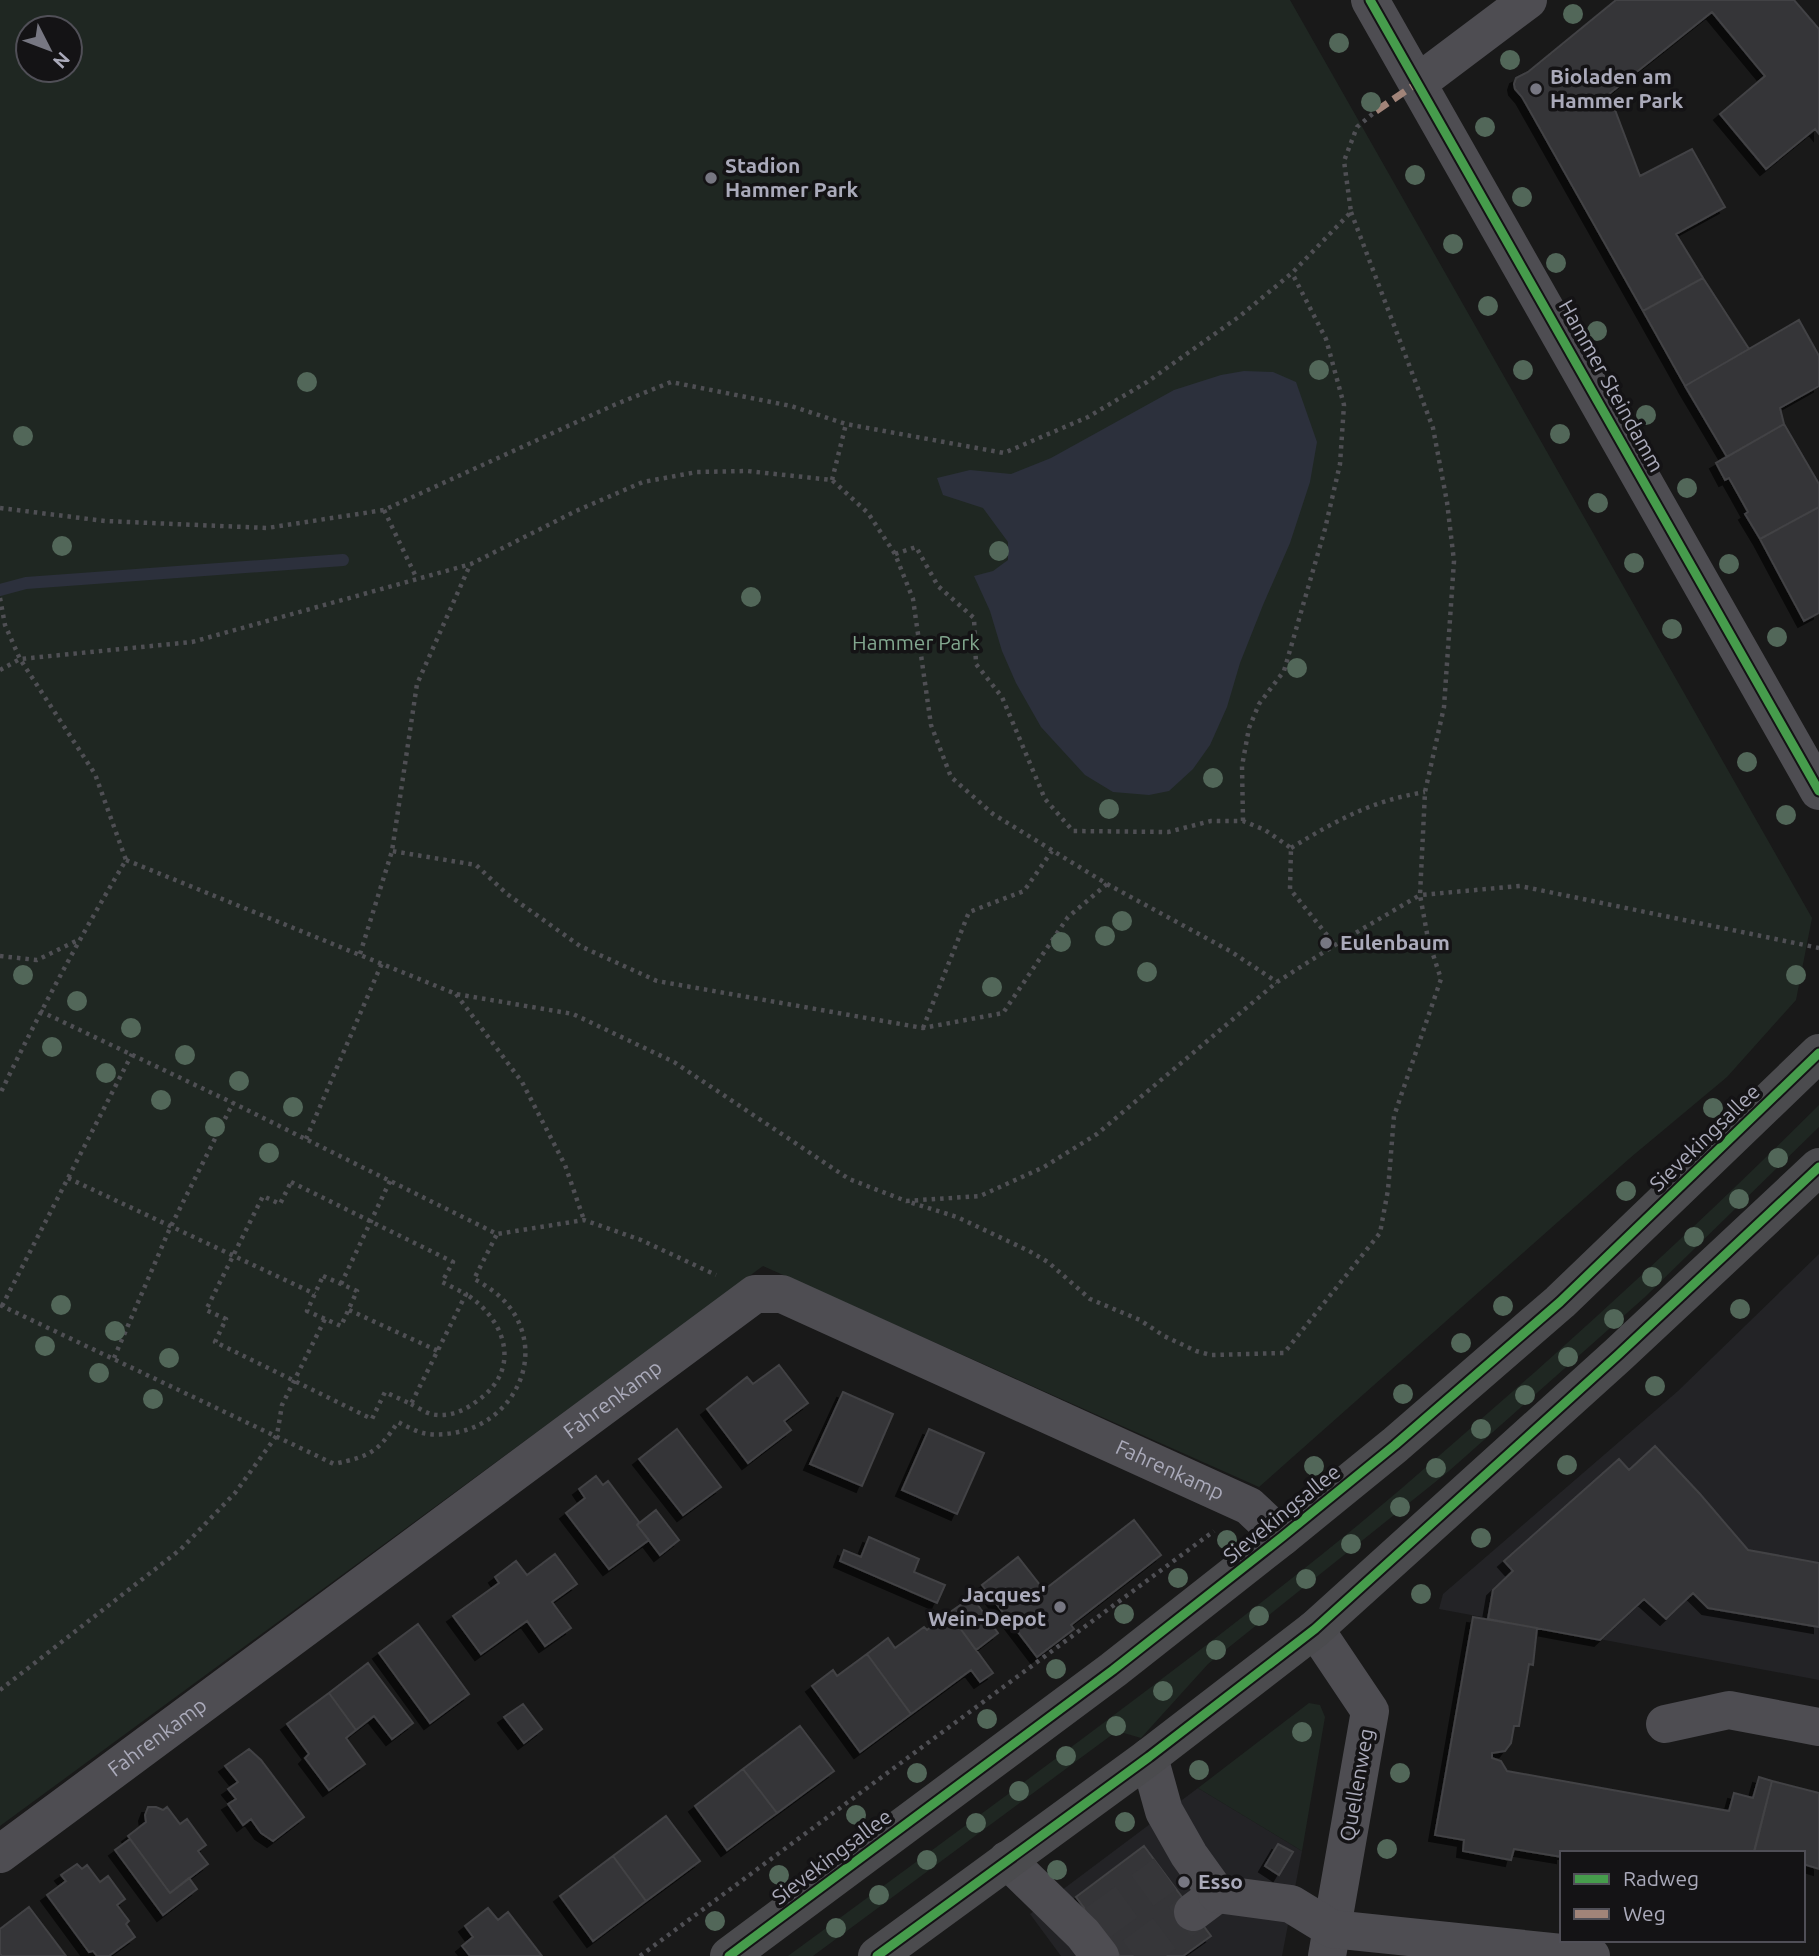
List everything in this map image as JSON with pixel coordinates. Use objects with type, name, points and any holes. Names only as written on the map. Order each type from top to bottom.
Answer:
[{"type":"main road","name":"Sievekingsallee","points":[[729,1956],[1101,1678],[1282,1538],[1395,1445],[1560,1302],[1819,1053]]},
{"type":"main road","points":[[877,1956],[1149,1757],[1315,1629],[1618,1355],[1819,1167]]},
{"type":"street","name":"Hammer Steindamm","points":[[1370,0],[1419,82],[1819,791]]},
{"type":"street","points":[[1419,82],[1528,0]]},
{"type":"street","name":"Fahrenkamp","points":[[0,1854],[755,1294],[782,1294],[1249,1506],[1282,1538]]},
{"type":"street","name":"Quellenweg","points":[[1315,1629],[1370,1711],[1330,1942]]},
{"type":"street","points":[[1665,1724],[1729,1710],[1819,1727]]},
{"type":"street","points":[[1149,1757],[1177,1865],[1205,1903],[1291,1904],[1330,1942],[1591,1956]]},
{"type":"street","points":[[1007,1860],[1093,1938]]},
{"type":"path","points":[[0,598],[5,625],[20,659],[95,774],[127,860],[456,994],[573,1014],[674,1062],[849,1179],[957,1217],[1029,1251],[1048,1262],[1090,1299],[1140,1320],[1164,1336],[1211,1355],[1284,1353],[1380,1233],[1388,1190],[1394,1116],[1441,979],[1427,939],[1420,895],[1425,792],[1444,707],[1454,561],[1447,502],[1433,428],[1351,212],[1344,161],[1357,127],[1376,111]]},
{"type":"path","points":[[0,508],[105,521],[267,527],[384,510],[614,404],[671,382],[791,406],[846,424],[1004,453],[1088,417],[1147,382],[1240,316],[1292,273],[1351,212]]},
{"type":"path","points":[[1243,821],[1242,766],[1249,729],[1259,704],[1284,671],[1325,529],[1340,464],[1344,405],[1326,339],[1292,273]]},
{"type":"path","points":[[832,480],[846,424]]},
{"type":"path","points":[[0,670],[20,659],[192,642],[471,564],[576,511],[643,482],[697,472],[747,471],[832,480],[868,513],[895,554],[913,598],[931,725],[951,778],[993,814],[1052,851],[1230,951],[1277,982]]},
{"type":"path","points":[[384,510],[417,579]]},
{"type":"path","points":[[895,554],[916,547],[938,586],[974,618],[976,664],[1002,697],[1045,799],[1073,831],[1168,832],[1211,821],[1243,821],[1265,830],[1291,848]]},
{"type":"path","points":[[360,954],[392,851],[417,684],[471,564]]},
{"type":"path","points":[[1291,848],[1342,817],[1396,796],[1425,792]]},
{"type":"path","points":[[1291,848],[1290,889],[1335,945]]},
{"type":"path","points":[[392,851],[477,865],[507,894],[580,946],[657,981],[923,1028],[1003,1013],[1068,917],[1107,884]]},
{"type":"path","points":[[923,1028],[969,912],[1024,891],[1052,851]]},
{"type":"path","points":[[0,1094],[78,940],[127,860]]},
{"type":"path","points":[[906,1201],[980,1195],[1044,1167],[1097,1134],[1277,982],[1420,895],[1520,886],[1819,948]]},
{"type":"path","points":[[0,956],[37,960],[78,940]]},
{"type":"path","points":[[306,1139],[382,963]]},
{"type":"path","points":[[456,994],[522,1082],[565,1165],[584,1220]]},
{"type":"path","points":[[40,1011],[497,1234],[584,1220],[641,1240],[755,1294]]},
{"type":"path","points":[[132,1054],[1,1306],[334,1464],[360,1458],[382,1446],[398,1422],[424,1433],[453,1434],[476,1427],[500,1412],[514,1393],[524,1372],[522,1329],[510,1307],[495,1290],[474,1279],[497,1234]]},
{"type":"path","points":[[114,1358],[170,1228],[233,1103]]},
{"type":"path","points":[[68,1178],[315,1294]]},
{"type":"path","points":[[341,1284],[390,1181]]},
{"type":"path","points":[[291,1182],[371,1222],[453,1262],[442,1282],[481,1304],[494,1321],[503,1339],[505,1358],[502,1376],[488,1394],[468,1408],[449,1415],[430,1413],[385,1392],[372,1419],[215,1342],[226,1320],[206,1310],[263,1196],[280,1204],[291,1182]]},
{"type":"path","points":[[323,1276],[357,1291],[341,1326],[307,1311],[315,1294],[323,1276]]},
{"type":"path","points":[[411,1404],[466,1294]]},
{"type":"path","points":[[349,1310],[438,1351]]},
{"type":"path","points":[[0,1690],[181,1549],[235,1493],[277,1436],[282,1405],[325,1318]]},
{"type":"path","points":[[640,1956],[1249,1506]]},
{"type":"shaded area","points":[[1819,1254],[1819,1680],[1439,1609],[1443,1594],[1678,1391]]},
{"type":"shaded area","name":"Esso","points":[[1198,1788],[1302,1851],[1282,1956],[1061,1956],[1030,1914]]},
{"type":"green space","name":"Hammer Park","points":[[0,0],[1290,0],[1812,918],[1796,1000],[1727,1077],[1630,1158],[1259,1487],[763,1266],[0,1826]]},
{"type":"green space","points":[[1819,1105],[1819,1127],[1645,1297],[1449,1471],[1208,1664],[1141,1738],[1117,1731],[813,1956],[788,1956],[1123,1708],[1348,1534],[1607,1307]]},
{"type":"green space","points":[[1309,1703],[1320,1705],[1325,1717],[1302,1851],[1198,1788]]},
{"type":"water","points":[[1244,371],[1273,372],[1296,382],[1317,442],[1310,482],[1290,543],[1240,663],[1227,707],[1210,745],[1193,769],[1169,791],[1149,795],[1113,792],[1085,775],[1041,727],[1016,683],[1002,651],[990,611],[974,576],[993,571],[1008,560],[1008,542],[983,508],[943,495],[937,478],[970,470],[1011,474],[1051,458],[1174,390],[1221,375]]},
{"type":"building","points":[[1616,0],[1794,0],[1819,29],[1819,134],[1815,129],[1766,169],[1720,114],[1765,76],[1712,12],[1609,94],[1640,176],[1692,149],[1725,207],[1676,234],[1703,278],[1643,311],[1514,84],[1516,78],[1528,72]]},
{"type":"building","points":[[1703,278],[1749,349],[1685,386],[1643,311]]},
{"type":"building","points":[[1799,320],[1819,356],[1819,386],[1780,408],[1784,424],[1727,457],[1685,386]]},
{"type":"building","points":[[1784,424],[1819,484],[1819,507],[1760,539],[1729,478],[1725,480],[1716,463]]},
{"type":"building","points":[[1819,507],[1819,613],[1804,621],[1760,539]]},
{"type":"building","points":[[779,1365],[808,1403],[784,1421],[791,1430],[748,1463],[707,1409],[747,1377],[753,1384]]},
{"type":"building","points":[[843,1392],[893,1414],[862,1486],[810,1464]]},
{"type":"building","points":[[677,1429],[721,1487],[683,1515],[639,1459]]},
{"type":"building","points":[[929,1429],[984,1453],[957,1514],[902,1490]]},
{"type":"building","points":[[1655,1446],[1748,1550],[1819,1563],[1819,1627],[1708,1608],[1693,1593],[1666,1619],[1644,1599],[1600,1640],[1488,1619],[1493,1590],[1513,1571],[1504,1561],[1619,1459],[1629,1470]]},
{"type":"building","points":[[596,1476],[603,1485],[608,1481],[649,1540],[609,1569],[566,1513],[585,1498],[579,1489]]},
{"type":"building","points":[[656,1510],[679,1540],[660,1555],[637,1525]]},
{"type":"building","points":[[1134,1520],[1161,1555],[1071,1625],[1074,1629],[1037,1657],[982,1585],[1018,1557],[1044,1590]]},
{"type":"building","points":[[869,1537],[919,1559],[914,1572],[945,1585],[937,1603],[840,1561],[844,1550],[861,1557]]},
{"type":"building","points":[[555,1554],[577,1584],[552,1602],[571,1628],[545,1646],[527,1621],[481,1654],[453,1616],[499,1583],[495,1577],[516,1561],[527,1575]]},
{"type":"building","points":[[972,1597],[998,1633],[976,1650],[949,1613]]},
{"type":"building","points":[[949,1613],[993,1673],[980,1682],[971,1670],[911,1714],[867,1654],[888,1638],[895,1648],[924,1627],[927,1630]]},
{"type":"building","points":[[1473,1617],[1537,1628],[1533,1665],[1529,1664],[1519,1726],[1514,1726],[1511,1743],[1505,1751],[1492,1753],[1492,1758],[1501,1761],[1507,1771],[1729,1811],[1734,1793],[1753,1798],[1759,1777],[1772,1781],[1754,1851],[1560,1851],[1560,1857],[1514,1849],[1511,1860],[1463,1851],[1464,1840],[1435,1835]]},
{"type":"building","points":[[418,1624],[469,1694],[430,1723],[379,1653]]},
{"type":"building","points":[[867,1654],[911,1714],[860,1752],[812,1686],[833,1670],[837,1676]]},
{"type":"building","points":[[368,1663],[413,1723],[392,1739],[374,1716],[356,1730],[329,1693]]},
{"type":"building","points":[[329,1693],[356,1730],[346,1738],[365,1764],[329,1790],[305,1758],[309,1754],[287,1724]]},
{"type":"building","points":[[523,1704],[542,1729],[524,1743],[504,1717]]},
{"type":"building","points":[[800,1726],[834,1771],[777,1813],[743,1769]]},
{"type":"building","points":[[249,1749],[261,1760],[304,1817],[273,1841],[261,1833],[251,1819],[243,1825],[228,1804],[236,1799],[228,1789],[238,1782],[225,1766]]},
{"type":"building","points":[[743,1769],[777,1813],[727,1850],[695,1806]]},
{"type":"building","points":[[1772,1781],[1819,1793],[1819,1869],[1805,1865],[1805,1851],[1754,1851]]},
{"type":"building","points":[[148,1807],[163,1810],[167,1807],[180,1824],[187,1819],[206,1845],[198,1851],[208,1864],[170,1893],[128,1836],[146,1822]]},
{"type":"building","points":[[666,1816],[700,1861],[646,1901],[613,1856]]},
{"type":"building","points":[[130,1839],[170,1893],[189,1878],[197,1889],[163,1915],[115,1850]]},
{"type":"building","points":[[1278,1844],[1293,1852],[1279,1875],[1265,1866]]},
{"type":"building","points":[[1144,1846],[1211,1936],[1183,1956],[1120,1956],[1076,1897]]},
{"type":"building","points":[[613,1856],[646,1901],[593,1941],[560,1896]]},
{"type":"building","points":[[77,1864],[82,1869],[87,1865],[100,1882],[108,1876],[125,1899],[117,1905],[129,1921],[126,1924],[135,1937],[109,1956],[97,1956],[93,1951],[89,1952],[47,1895],[66,1881],[61,1875]]},
{"type":"building","points":[[29,1907],[66,1956],[0,1954],[0,1929]]},
{"type":"building","points":[[488,1908],[498,1920],[508,1912],[542,1956],[470,1956],[462,1946],[473,1937],[465,1926]]},
{"type":"waterway","points":[[0,590],[26,583],[343,560]]},
{"type":"tunnel","points":[[1096,1924],[1165,1874]]},
{"type":"tunnel","points":[[1134,1956],[1193,1912]]},
{"type":"marked path","points":[[1376,111],[1419,82]]},
{"type":"cycle path","points":[[1370,0],[1819,791]]},
{"type":"cycle path","points":[[729,1956],[1113,1670],[1395,1445],[1560,1302],[1819,1053]]},
{"type":"cycle path","points":[[877,1956],[1149,1757],[1315,1629],[1618,1355],[1819,1167]]},
{"type":"place","name":"Bioladen am Hammer Park","points":[[1536,89]]},
{"type":"place","name":"Stadion Hammer Park","points":[[711,178]]},
{"type":"place","name":"Eulenbaum","points":[[1326,943]]},
{"type":"place","name":"Jacques' Wein-Depot","points":[[1060,1607]]},
{"type":"place","name":"Esso","points":[[1184,1882]]}]
